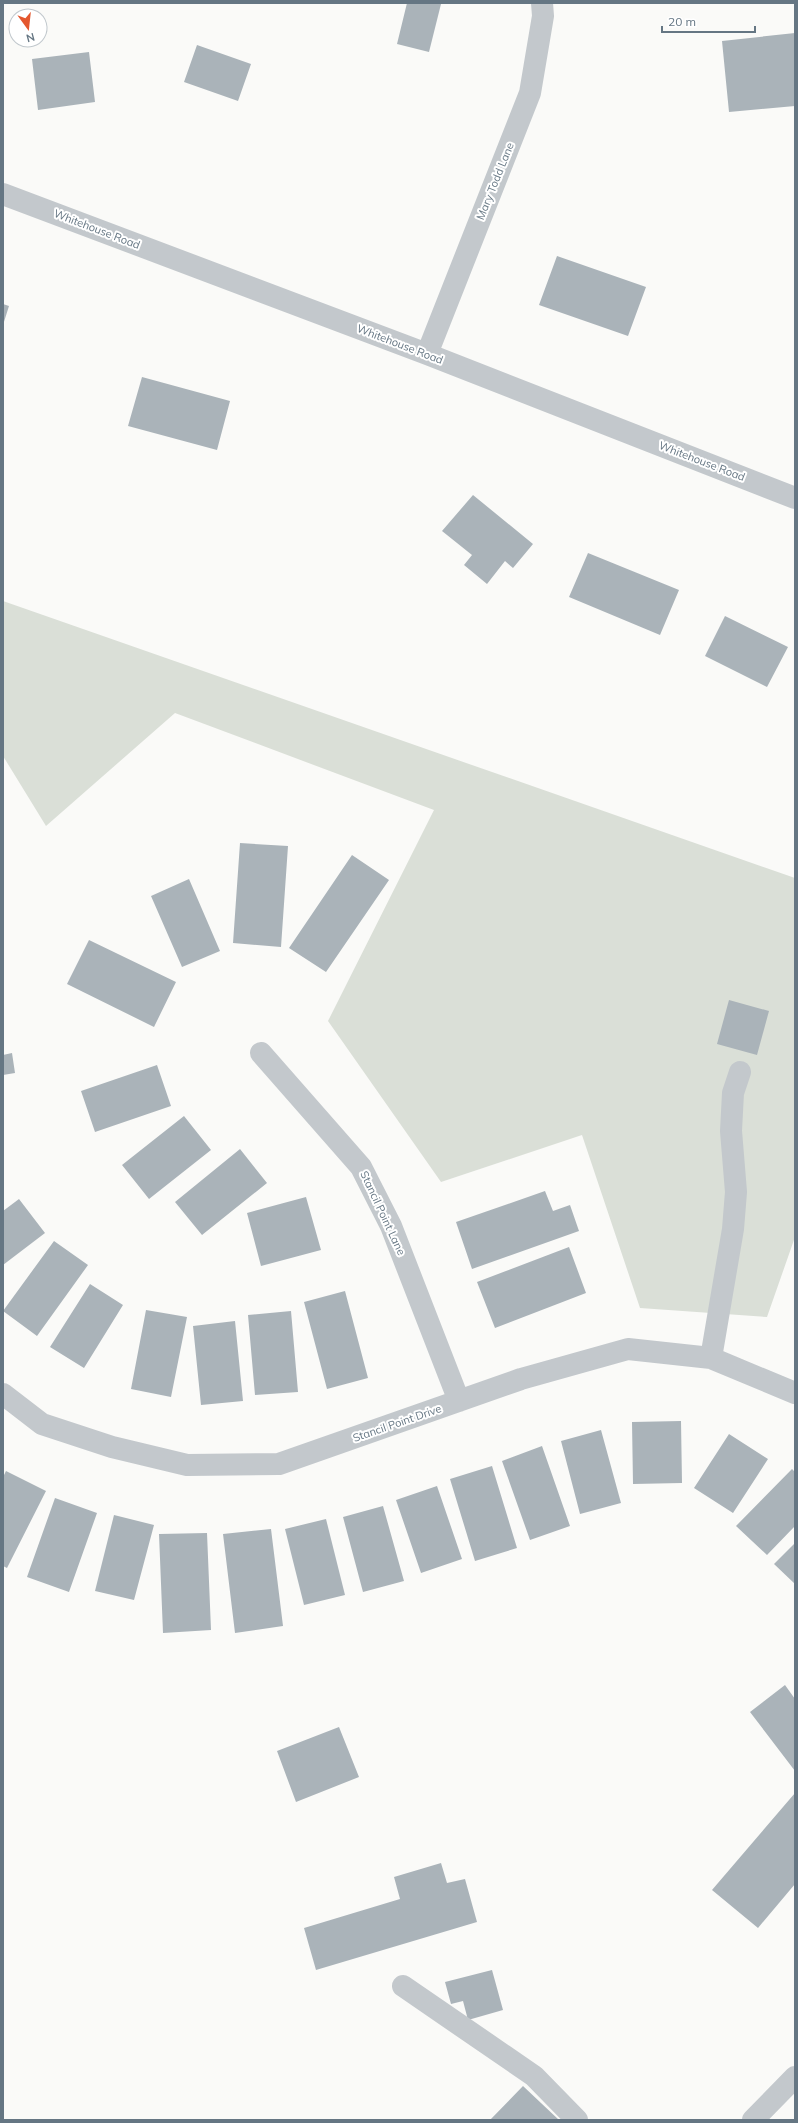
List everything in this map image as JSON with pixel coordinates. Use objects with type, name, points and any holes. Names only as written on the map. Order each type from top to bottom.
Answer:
[{"type":"street","name":"Mary Todd Lane","points":[[427,354],[530,93],[543,16],[542,3]]},
{"type":"street","name":"Whitehouse Road","points":[[3,194],[427,354],[795,498]]},
{"type":"street","name":"Stancil Point Lane","points":[[261,1054],[361,1167],[391,1226],[459,1401]]},
{"type":"street","points":[[711,1358],[733,1229],[736,1192],[732,1116],[733,1093],[740,1072]]},
{"type":"street","name":"Stancil Point Drive","points":[[3,1394],[42,1424],[112,1447],[187,1465],[279,1464],[521,1379],[628,1349],[711,1358],[795,1393]]},
{"type":"street","points":[[403,1986],[534,2076],[577,2120]]},
{"type":"street","points":[[753,2120],[795,2077]]},
{"type":"shaded area","points":[[3,601],[795,878],[795,1237],[767,1317],[640,1308],[582,1135],[441,1182],[328,1021],[434,810],[175,713],[46,826],[3,756]]},
{"type":"building","points":[[407,3],[441,4],[429,52],[397,44]]},
{"type":"building","points":[[795,33],[795,106],[729,112],[722,41]]},
{"type":"building","points":[[197,45],[251,64],[238,101],[184,82]]},
{"type":"building","points":[[89,52],[95,102],[38,110],[32,59]]},
{"type":"building","points":[[557,256],[646,287],[628,336],[539,305]]},
{"type":"building","points":[[3,304],[9,306],[3,325]]},
{"type":"building","points":[[142,377],[230,401],[217,450],[128,426]]},
{"type":"building","points":[[473,495],[533,544],[513,568],[505,561],[487,584],[464,565],[472,555],[442,531]]},
{"type":"building","points":[[588,553],[679,590],[660,635],[569,597]]},
{"type":"building","points":[[725,616],[788,647],[767,687],[705,656]]},
{"type":"building","points":[[240,843],[288,846],[281,947],[233,943]]},
{"type":"building","points":[[352,855],[389,880],[326,972],[289,948]]},
{"type":"building","points":[[189,879],[220,951],[182,967],[151,896]]},
{"type":"building","points":[[89,940],[176,982],[154,1027],[67,984]]},
{"type":"building","points":[[729,1000],[769,1011],[757,1055],[717,1044]]},
{"type":"building","points":[[12,1053],[15,1073],[3,1075],[3,1055]]},
{"type":"building","points":[[157,1065],[171,1106],[95,1132],[81,1091]]},
{"type":"building","points":[[184,1116],[211,1150],[149,1199],[122,1165]]},
{"type":"building","points":[[240,1149],[267,1183],[202,1235],[175,1202]]},
{"type":"building","points":[[545,1191],[553,1211],[570,1205],[579,1231],[472,1269],[456,1222]]},
{"type":"building","points":[[306,1197],[321,1250],[261,1266],[247,1213]]},
{"type":"building","points":[[19,1199],[45,1233],[3,1265],[3,1211]]},
{"type":"building","points":[[54,1241],[88,1265],[37,1336],[3,1311]]},
{"type":"building","points":[[569,1247],[586,1293],[495,1328],[477,1282]]},
{"type":"building","points":[[90,1284],[123,1305],[84,1368],[50,1347]]},
{"type":"building","points":[[345,1291],[368,1378],[327,1389],[304,1302]]},
{"type":"building","points":[[146,1310],[187,1317],[171,1397],[131,1389]]},
{"type":"building","points":[[291,1311],[298,1392],[255,1395],[248,1315]]},
{"type":"building","points":[[235,1321],[243,1401],[201,1405],[193,1326]]},
{"type":"building","points":[[681,1421],[682,1483],[633,1484],[632,1422]]},
{"type":"building","points":[[601,1430],[621,1503],[580,1514],[561,1441]]},
{"type":"building","points":[[729,1434],[768,1459],[733,1513],[694,1488]]},
{"type":"building","points":[[542,1446],[570,1526],[530,1540],[502,1461]]},
{"type":"building","points":[[492,1466],[517,1548],[475,1561],[450,1479]]},
{"type":"building","points":[[792,1469],[795,1472],[795,1526],[767,1555],[736,1526]]},
{"type":"building","points":[[6,1471],[46,1491],[7,1568],[3,1566],[3,1477]]},
{"type":"building","points":[[437,1486],[462,1559],[421,1573],[396,1500]]},
{"type":"building","points":[[55,1498],[97,1513],[69,1592],[27,1577]]},
{"type":"building","points":[[383,1506],[404,1581],[363,1592],[343,1517]]},
{"type":"building","points":[[114,1515],[154,1525],[134,1600],[95,1591]]},
{"type":"building","points":[[326,1519],[345,1595],[304,1605],[285,1529]]},
{"type":"building","points":[[271,1529],[283,1626],[235,1633],[223,1534]]},
{"type":"building","points":[[207,1533],[211,1630],[163,1633],[159,1534]]},
{"type":"building","points":[[795,1543],[795,1584],[774,1564]]},
{"type":"building","points":[[785,1685],[795,1699],[795,1771],[750,1712]]},
{"type":"building","points":[[339,1727],[359,1777],[296,1802],[277,1751]]},
{"type":"building","points":[[795,1793],[795,1884],[758,1928],[712,1890]]},
{"type":"building","points":[[441,1863],[447,1883],[465,1879],[477,1922],[316,1970],[304,1928],[400,1899],[394,1877]]},
{"type":"building","points":[[492,1970],[503,2010],[468,2020],[463,2001],[451,2004],[445,1982]]},
{"type":"building","points":[[523,2086],[559,2120],[490,2120]]}]
